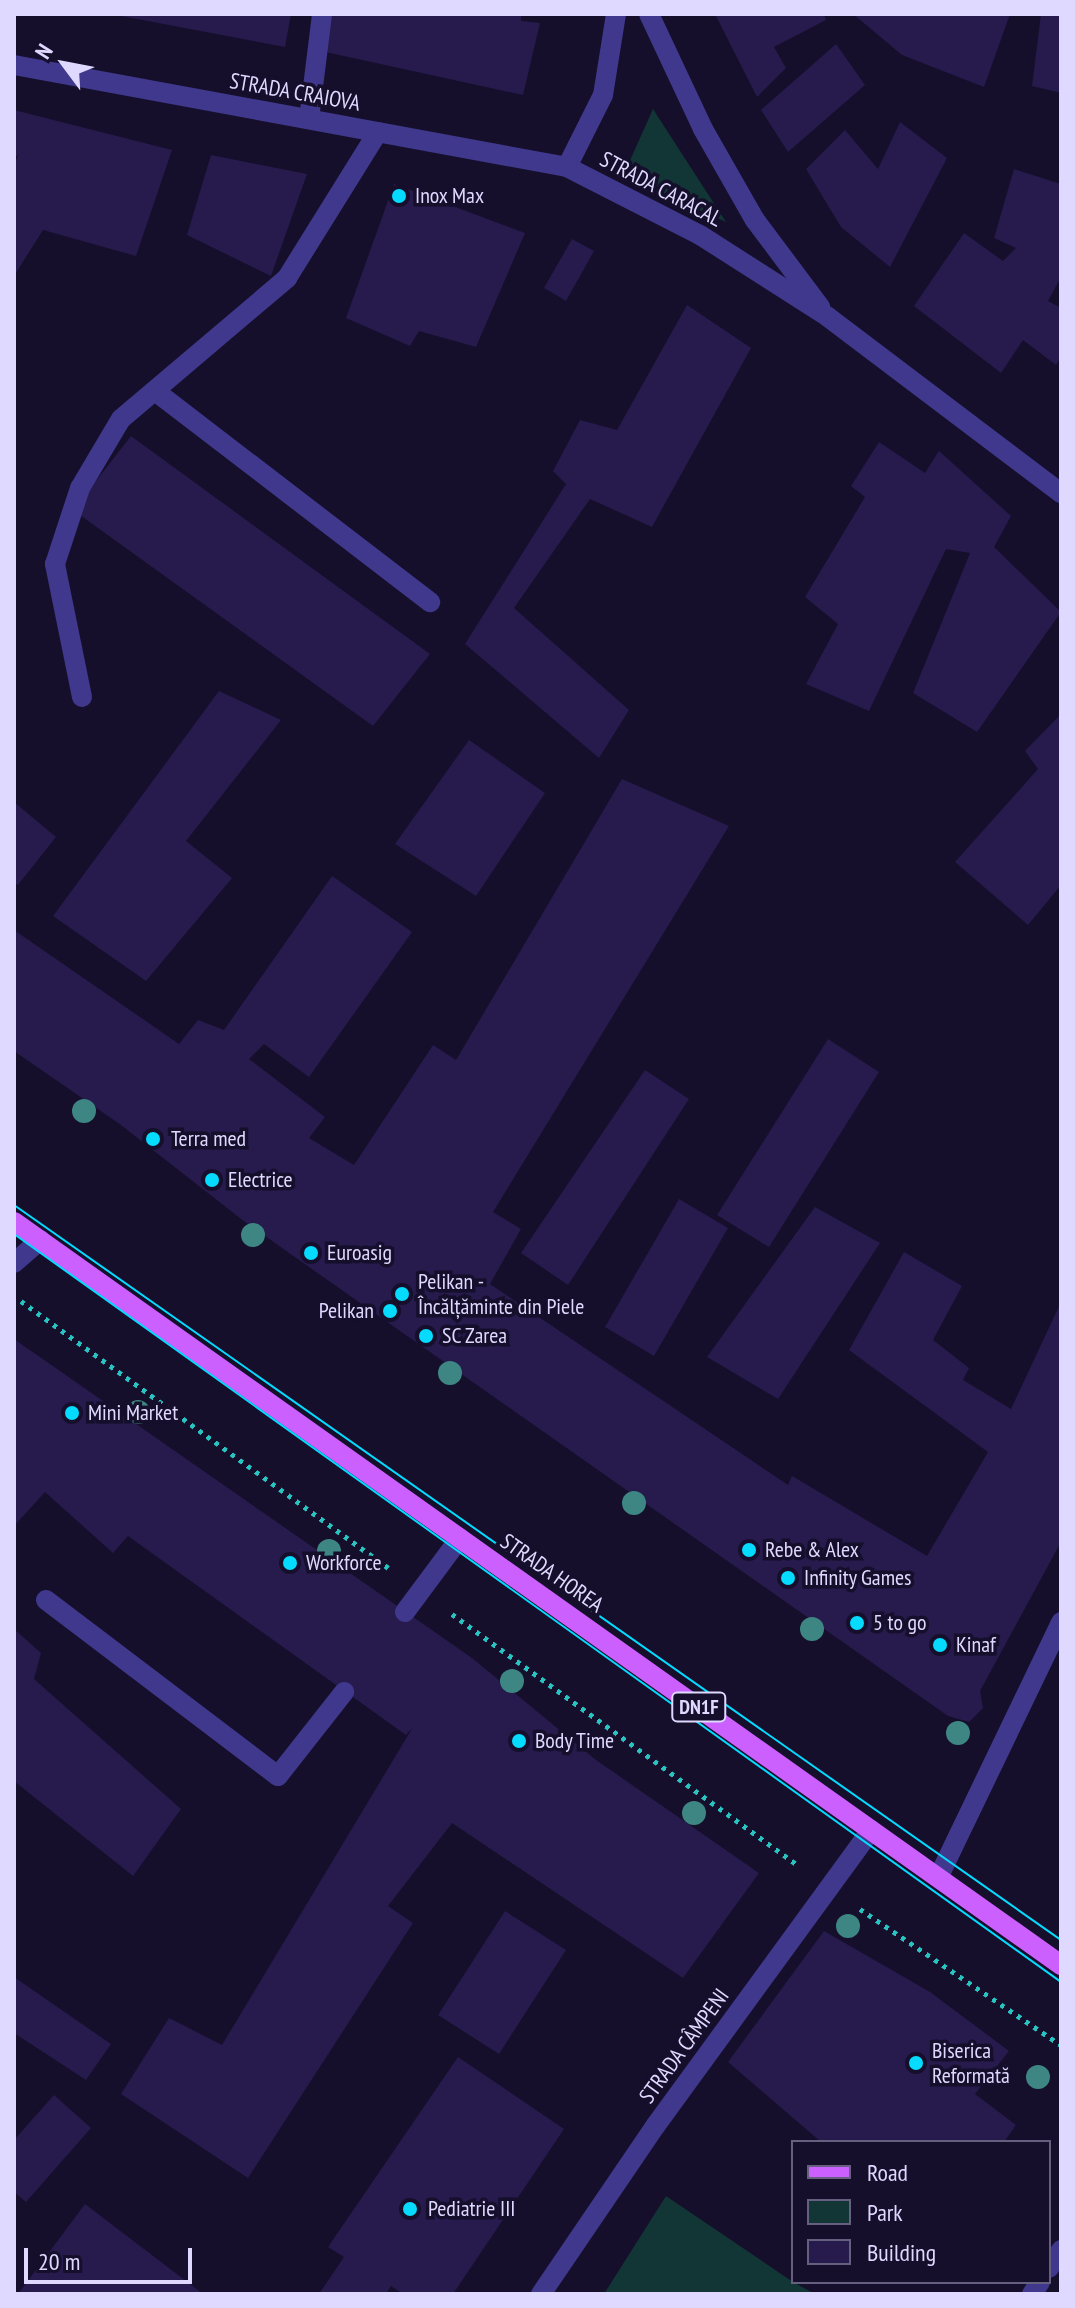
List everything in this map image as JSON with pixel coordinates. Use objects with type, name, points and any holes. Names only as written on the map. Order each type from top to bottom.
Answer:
[{"type":"main road","name":"STRADA HOREA","points":[[14,1222],[1061,1965]]},
{"type":"street","points":[[309,119],[322,14]]},
{"type":"street","name":"STRADA CARACAL","points":[[616,14],[603,95],[567,167],[700,235],[828,317],[1061,493]]},
{"type":"street","name":"STRADA CARACAL","points":[[649,14],[703,129],[755,220],[828,317]]},
{"type":"street","name":"STRADA CRAIOVA","points":[[14,65],[567,167]]},
{"type":"street","points":[[82,697],[55,564],[80,488],[121,419],[287,278],[378,132]]},
{"type":"street","points":[[155,391],[430,602]]},
{"type":"street","points":[[14,1263],[40,1240]]},
{"type":"street","points":[[405,1612],[460,1538]]},
{"type":"street","points":[[46,1600],[278,1776],[344,1692]]},
{"type":"street","points":[[939,1876],[1061,1622]]},
{"type":"street","name":"STRADA CÂMPENI","points":[[541,2294],[871,1830]]},
{"type":"path","points":[[14,1296],[829,1888],[1061,2045]]},
{"type":"green space","points":[[653,109],[726,222],[623,176]]},
{"type":"green space","points":[[666,2196],[791,2281],[791,2284],[815,2294],[604,2294]]},
{"type":"building","points":[[116,14],[291,14],[285,47],[116,15]]},
{"type":"building","points":[[330,14],[521,14],[521,21],[540,23],[523,95],[321,51]]},
{"type":"building","points":[[715,14],[824,14],[826,20],[774,47],[786,68],[757,97]]},
{"type":"building","points":[[853,14],[1010,14],[984,87],[902,55]]},
{"type":"building","points":[[1041,14],[1061,14],[1061,93],[1032,86]]},
{"type":"building","points":[[836,44],[865,85],[788,152],[761,110]]},
{"type":"building","points":[[14,110],[172,150],[136,256],[43,230],[14,276],[14,164],[19,154],[14,159]]},
{"type":"building","points":[[900,122],[947,158],[890,267],[841,227],[806,169],[845,130],[878,169]]},
{"type":"building","points":[[211,155],[307,174],[271,276],[187,235]]},
{"type":"building","points":[[1014,169],[1061,184],[1061,277],[1048,301],[1061,308],[1061,357],[1056,365],[1023,340],[1001,373],[914,306],[964,233],[1003,261],[1016,248],[994,238]]},
{"type":"building","points":[[394,184],[525,233],[476,347],[419,331],[410,346],[346,318]]},
{"type":"building","points":[[572,239],[594,251],[566,301],[544,288]]},
{"type":"building","points":[[687,305],[751,348],[652,527],[590,499],[514,608],[629,710],[599,758],[465,644],[566,484],[553,471],[580,420],[617,430]]},
{"type":"building","points":[[131,436],[430,654],[373,726],[73,510]]},
{"type":"building","points":[[879,442],[925,473],[939,451],[1011,516],[994,547],[1061,612],[977,732],[913,693],[970,553],[946,549],[869,711],[806,684],[838,624],[805,597],[865,497],[851,486]]},
{"type":"building","points":[[219,691],[281,720],[186,841],[232,878],[146,981],[53,916]]},
{"type":"building","points":[[1061,714],[1061,885],[1028,925],[955,862],[1038,769],[1025,751]]},
{"type":"building","points":[[469,740],[545,793],[476,896],[395,844]]},
{"type":"building","points":[[622,779],[729,826],[493,1212],[521,1229],[490,1284],[788,1485],[792,1476],[927,1556],[988,1452],[849,1350],[904,1252],[962,1286],[933,1340],[969,1368],[963,1380],[1011,1409],[1061,1302],[1061,1542],[980,1691],[983,1708],[969,1722],[948,1716],[245,1222],[121,1125],[14,1051],[14,930],[179,1044],[198,1020],[224,1030],[332,876],[412,932],[309,1077],[264,1044],[249,1059],[325,1117],[309,1138],[354,1165],[433,1045],[456,1060]]},
{"type":"building","points":[[14,802],[56,837],[18,885],[14,883]]},
{"type":"building","points":[[828,1039],[879,1072],[769,1247],[717,1215]]},
{"type":"building","points":[[645,1070],[689,1099],[568,1285],[521,1253]]},
{"type":"building","points":[[679,1199],[728,1228],[654,1356],[605,1327]]},
{"type":"building","points":[[815,1207],[880,1243],[778,1399],[707,1357]]},
{"type":"building","points":[[14,1339],[472,1658],[596,1760],[759,1873],[683,1978],[452,1823],[388,1906],[413,1923],[248,2178],[121,2094],[169,2018],[222,2045],[413,1727],[406,1735],[128,1536],[113,1553],[45,1492],[14,1526]]},
{"type":"building","points":[[14,1629],[41,1653],[34,1679],[181,1809],[133,1876],[14,1781]]},
{"type":"building","points":[[505,1911],[566,1950],[499,2054],[438,2015]]},
{"type":"building","points":[[824,1931],[930,1992],[1009,2051],[975,2094],[1016,2125],[1005,2140],[819,2140],[728,2062]]},
{"type":"building","points":[[14,1977],[111,2044],[86,2080],[14,2033]]},
{"type":"building","points":[[458,2057],[564,2129],[453,2294],[403,2294],[391,2286],[386,2294],[319,2294],[344,2257],[328,2247]]},
{"type":"building","points":[[54,2095],[91,2128],[26,2202],[14,2192],[14,2140]]},
{"type":"building","points":[[85,2204],[203,2294],[18,2294]]},
{"type":"tram line","points":[[14,1205],[1061,1940]]},
{"type":"tram line","points":[[14,1234],[1061,1982]]},
{"type":"place","name":"Inox Max","points":[[399,196]]},
{"type":"place","name":"Terra med","points":[[153,1139]]},
{"type":"place","name":"Electrice","points":[[212,1180]]},
{"type":"place","name":"Euroasig","points":[[311,1253]]},
{"type":"place","name":"Pelikan - Încălțăminte din Piele","points":[[402,1294]]},
{"type":"place","name":"Pelikan","points":[[390,1311]]},
{"type":"place","name":"SC Zarea","points":[[426,1336]]},
{"type":"place","name":"Mini Market","points":[[72,1413]]},
{"type":"place","name":"Rebe & Alex","points":[[749,1550]]},
{"type":"place","name":"Workforce","points":[[290,1563]]},
{"type":"place","name":"Infinity Games","points":[[788,1578]]},
{"type":"place","name":"5 to go","points":[[857,1623]]},
{"type":"place","name":"Kinaf","points":[[940,1645]]},
{"type":"place","name":"Body Time","points":[[519,1741]]},
{"type":"place","name":"Biserica Reformată","points":[[916,2063]]},
{"type":"place","name":"Pediatrie III","points":[[410,2209]]}]
